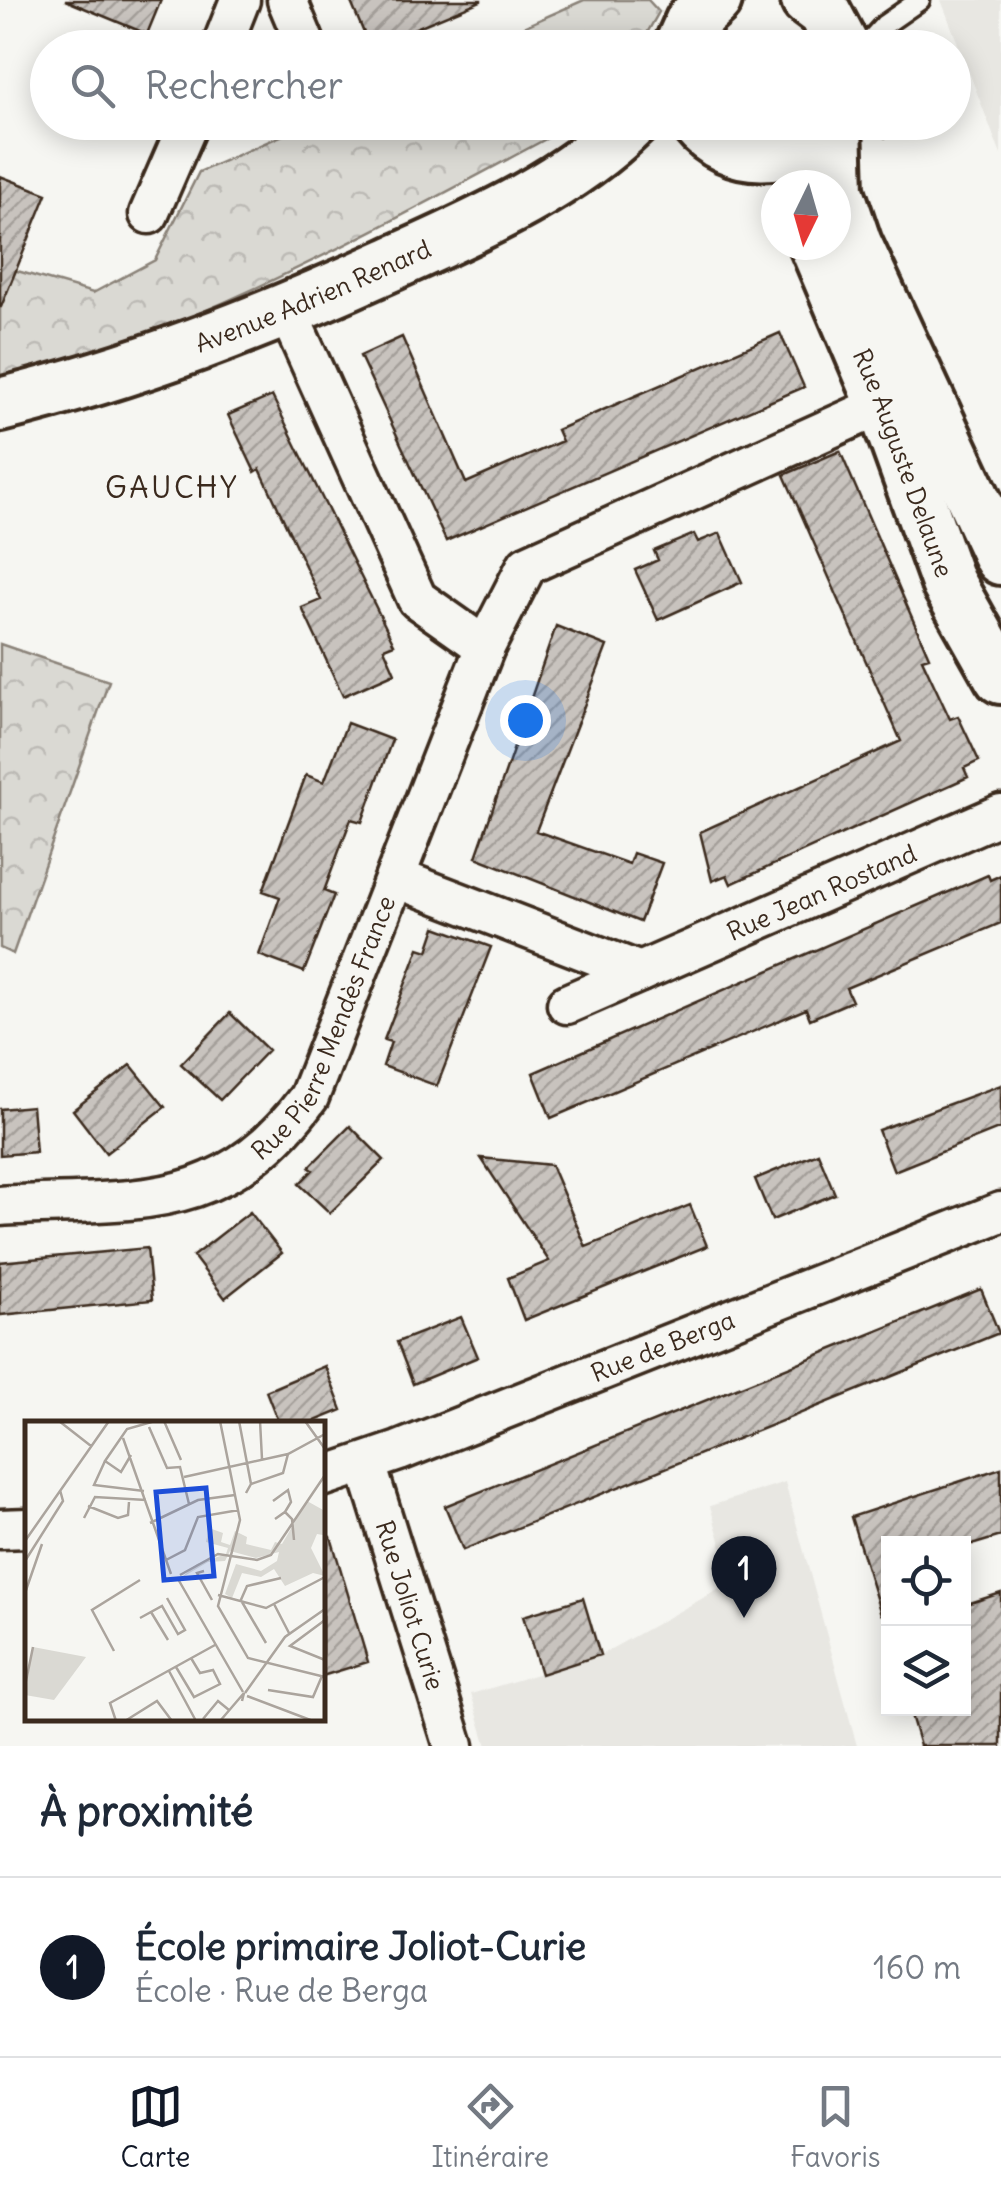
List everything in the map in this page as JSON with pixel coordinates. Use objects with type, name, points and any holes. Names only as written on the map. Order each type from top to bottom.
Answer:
[{"type":"street","points":[[228,30],[240,0]]},
{"type":"street","points":[[286,0],[299,30]]},
{"type":"street","points":[[808,0],[824,12],[834,30]]},
{"type":"street","points":[[688,30],[711,1]]},
{"type":"street","points":[[149,214],[182,140]]},
{"type":"street","name":"Avenue Adrien Renard","points":[[0,405],[95,381],[287,311],[535,194],[612,140]]},
{"type":"street","name":"Avenue Adrien Renard","points":[[669,140],[736,152],[800,146],[808,140]]},
{"type":"street","name":"Rue Auguste Delaune","points":[[833,140],[837,191],[901,396],[948,584],[1001,677]]},
{"type":"street","name":"Rue Auguste Delaune","points":[[824,260],[901,396],[1001,558]]},
{"type":"street","points":[[287,311],[418,598],[484,647]]},
{"type":"street","name":"Rue Pierre Mendès France","points":[[0,1206],[176,1195],[217,1182],[280,1137],[309,1097],[484,647],[527,565],[901,396]]},
{"type":"street","points":[[948,584],[1001,558]]},
{"type":"street","name":"Rue Jean Rostand","points":[[568,1004],[1001,814]]},
{"type":"street","points":[[396,878],[640,972]]},
{"type":"street","name":"Rue de Berga","points":[[325,1475],[366,1464],[1001,1212]]},
{"type":"street","name":"Rue Joliot Curie","points":[[366,1464],[454,1746]]},
{"type":"street","points":[[0,1530],[25,1528]]},
{"type":"lane","points":[[879,30],[920,0]]},
{"type":"shaded area","points":[[941,0],[1001,0],[1001,155],[971,78],[971,30],[953,30]]},
{"type":"shaded area","points":[[785,1482],[857,1746],[487,1746],[471,1694],[600,1655],[732,1582],[710,1506]]},
{"type":"green space","points":[[584,0],[648,0],[659,12],[649,30],[516,30]]},
{"type":"green space","points":[[271,140],[544,140],[367,234],[222,303],[75,361],[0,383],[0,266],[93,293],[155,260],[199,172]]},
{"type":"green space","points":[[0,644],[109,681],[13,954],[0,948]]},
{"type":"building","points":[[65,0],[161,0],[149,30],[137,30]]},
{"type":"building","points":[[350,0],[481,0],[411,30],[363,30]]},
{"type":"building","points":[[0,176],[47,194],[1,307],[0,307]]},
{"type":"building","points":[[780,333],[804,387],[446,541],[360,356],[402,337],[466,483],[562,441],[557,430]]},
{"type":"building","points":[[272,396],[394,644],[384,648],[395,673],[343,696],[302,608],[321,600],[260,469],[255,472],[228,415]]},
{"type":"building","points":[[840,451],[929,657],[922,659],[950,719],[958,716],[979,761],[964,768],[968,777],[731,884],[727,875],[712,881],[700,832],[901,741],[784,475]]},
{"type":"building","points":[[720,533],[742,582],[658,620],[635,570],[658,560],[654,551],[694,534],[698,542]]},
{"type":"building","points":[[556,626],[607,646],[536,831],[629,864],[633,853],[662,863],[640,922],[476,857]]},
{"type":"building","points":[[347,723],[392,740],[362,822],[351,819],[324,891],[334,895],[304,972],[259,955],[280,897],[263,891],[306,775],[324,782]]},
{"type":"building","points":[[988,875],[990,880],[1001,875],[1001,923],[846,988],[852,1001],[810,1019],[806,1009],[551,1118],[533,1073]]},
{"type":"building","points":[[436,927],[491,947],[437,1086],[383,1066],[391,1042],[384,1040],[419,948],[428,951]]},
{"type":"building","points":[[230,1013],[268,1050],[220,1100],[181,1064]]},
{"type":"building","points":[[131,1065],[165,1107],[106,1153],[73,1110]]},
{"type":"building","points":[[1001,1085],[1001,1128],[894,1171],[878,1130]]},
{"type":"building","points":[[32,1106],[36,1152],[0,1155],[0,1109]]},
{"type":"building","points":[[350,1126],[384,1160],[330,1213],[299,1184],[313,1170],[309,1167]]},
{"type":"building","points":[[818,1153],[835,1194],[772,1220],[755,1179]]},
{"type":"building","points":[[481,1158],[551,1165],[586,1247],[690,1205],[707,1246],[524,1320],[508,1278],[549,1261]]},
{"type":"building","points":[[250,1212],[282,1253],[225,1298],[193,1256]]},
{"type":"building","points":[[147,1248],[152,1300],[0,1315],[0,1262]]},
{"type":"building","points":[[981,1289],[999,1333],[463,1550],[445,1506]]},
{"type":"building","points":[[461,1317],[478,1357],[413,1384],[397,1342]]},
{"type":"building","points":[[325,1366],[342,1410],[315,1421],[278,1421],[266,1391]]},
{"type":"building","points":[[1001,1468],[1001,1536],[971,1544],[971,1536],[881,1536],[881,1614],[851,1517]]},
{"type":"building","points":[[331,1537],[368,1662],[325,1675],[325,1538]]},
{"type":"building","points":[[1001,1593],[1001,1746],[920,1746],[911,1716],[971,1716],[971,1603]]},
{"type":"building","points":[[583,1598],[600,1655],[541,1674],[523,1616]]},
{"type":"place","name":"École primaire Joliot-Curie","points":[[744,1618]]},
{"type":"district","name":"GAUCHY","points":[[172,487]]}]
